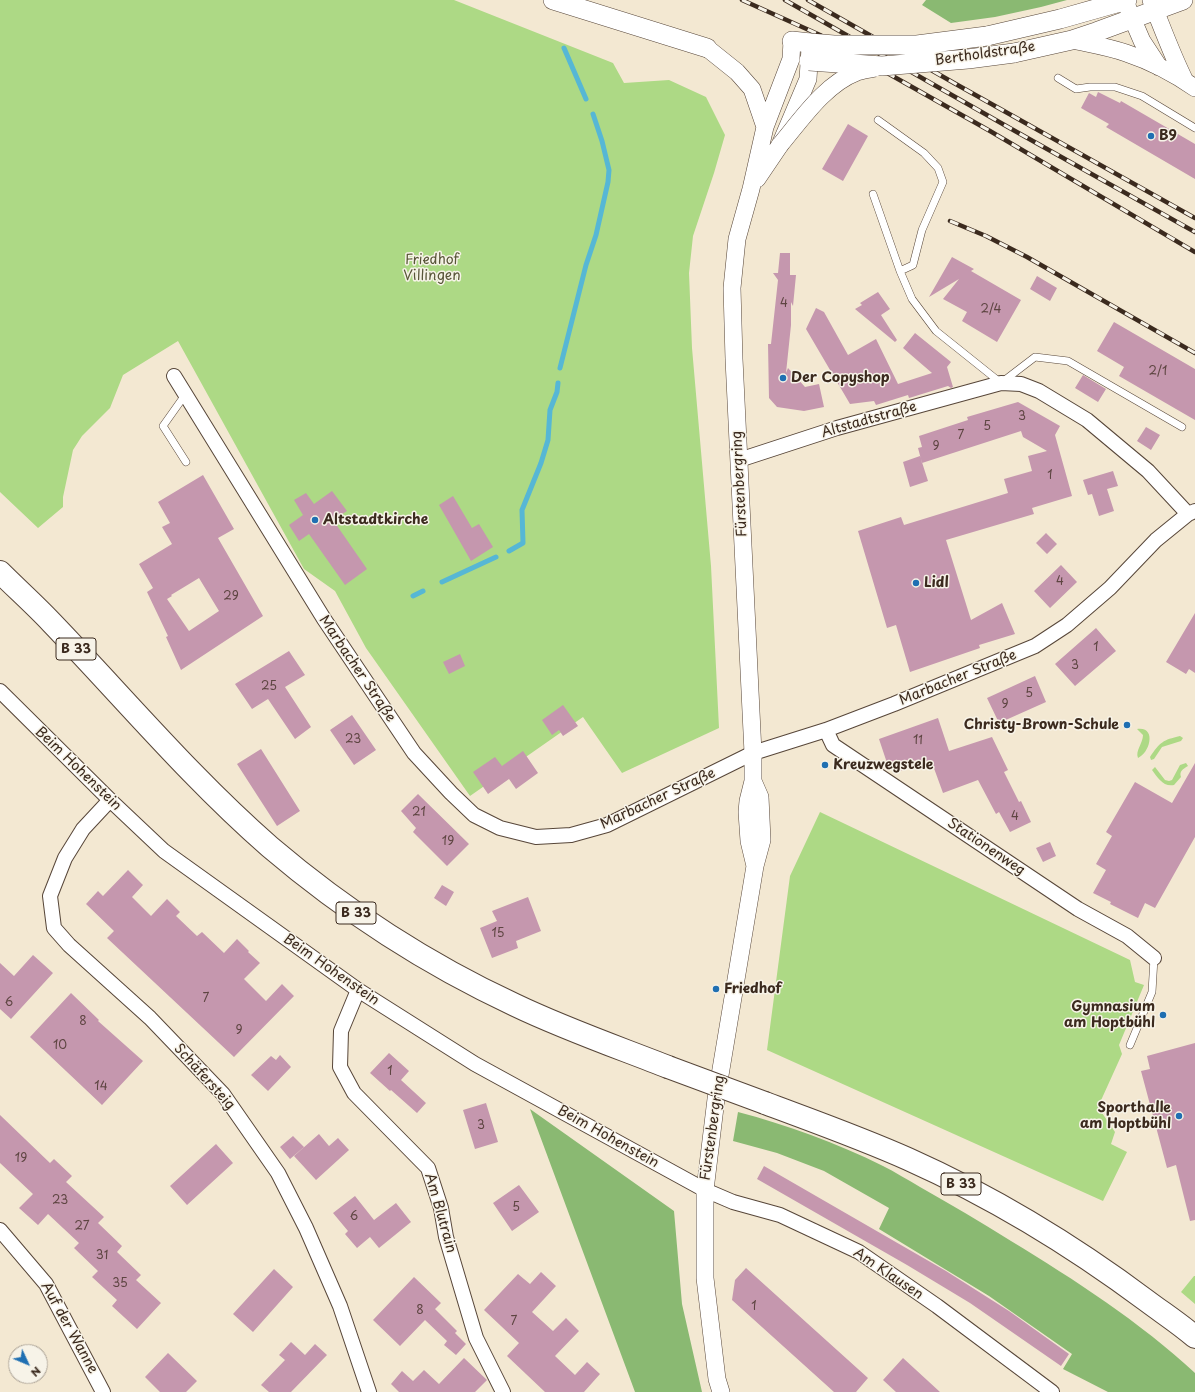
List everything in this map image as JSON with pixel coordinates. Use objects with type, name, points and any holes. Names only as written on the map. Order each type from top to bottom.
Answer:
[{"type":"main road","points":[[553,0],[707,48]]},
{"type":"main road","name":"Bertholdstraße","points":[[804,48],[834,45],[917,45],[987,36],[1060,19],[1126,0]]},
{"type":"main road","name":"Bertholdstraße","points":[[804,48],[882,66],[968,59],[1014,53],[1072,40],[1133,19],[1153,6],[1183,0]]},
{"type":"main road","name":"B 33","points":[[0,572],[51,622],[199,780],[234,814],[292,865],[347,907],[387,934],[429,960],[508,1002],[559,1025],[862,1139],[953,1180],[1048,1233],[1097,1265],[1191,1333]]},
{"type":"street","points":[[1126,0],[1142,41],[1159,67]]},
{"type":"street","points":[[1153,6],[1174,58],[1190,85]]},
{"type":"street","points":[[1072,40],[1127,53],[1159,67],[1190,85]]},
{"type":"street","points":[[707,48],[737,72],[752,89],[765,127]]},
{"type":"street","points":[[780,144],[808,79],[804,48]]},
{"type":"street","name":"Fürstenbergring","points":[[721,1392],[717,1379],[705,1278],[705,1190],[716,1099],[755,866],[748,841],[747,812],[753,781],[753,753],[732,288],[738,238],[765,127],[791,59],[804,48]]},
{"type":"street","points":[[751,189],[780,144],[824,94],[839,81],[857,72],[882,66]]},
{"type":"street","name":"Marbacher Straße","points":[[174,376],[324,619],[414,754],[474,815],[500,828],[536,837],[571,836],[607,825],[753,753],[826,730],[894,704],[1035,646],[1067,625],[1110,588],[1156,540],[1191,512]]},
{"type":"street","name":"Altstadtstraße","points":[[739,460],[837,428],[1001,383],[1021,384],[1040,391],[1087,420],[1148,471],[1191,512]]},
{"type":"street","name":"Beim Hohenstein","points":[[0,691],[110,800],[169,855],[358,990],[476,1064],[705,1190]]},
{"type":"street","name":"Stationenweg","points":[[826,730],[834,745],[1078,909],[1127,936],[1154,958]]},
{"type":"street","name":"Schäfersteig","points":[[110,800],[83,829],[65,858],[50,896],[54,928],[69,945],[150,1018],[223,1094],[278,1173],[306,1228],[340,1306],[369,1392]]},
{"type":"street","name":"Am Blutrain","points":[[358,990],[341,1031],[340,1067],[354,1094],[428,1168],[441,1208],[446,1237],[476,1338],[503,1392]]},
{"type":"street","name":"Am Klausen","points":[[705,1190],[733,1202],[780,1215],[859,1252],[937,1306],[1052,1392]]},
{"type":"street","name":"Auf der Wanne","points":[[0,1230],[46,1284],[103,1392]]},
{"type":"lane","points":[[1058,78],[1076,88],[1115,87],[1142,96],[1195,128]]},
{"type":"lane","points":[[878,120],[924,152],[938,168],[943,182],[922,230],[913,265],[900,270]]},
{"type":"lane","points":[[873,194],[912,299],[936,331],[1001,383],[1035,357],[1068,361],[1182,427]]},
{"type":"lane","points":[[185,395],[163,426],[186,462]]},
{"type":"lane","points":[[1130,1045],[1152,992],[1154,958]]},
{"type":"green space","name":"Friedhof Villingen","points":[[0,0],[454,0],[613,63],[624,83],[669,80],[706,97],[725,135],[693,236],[689,273],[692,348],[711,566],[719,728],[622,773],[583,717],[470,796],[366,648],[335,591],[304,569],[178,341],[123,375],[110,408],[82,436],[73,450],[63,497],[63,507],[38,528],[0,492]]},
{"type":"green space","points":[[926,0],[1067,0],[995,17],[951,23],[922,5]]},
{"type":"green space","points":[[1137,729],[1143,729],[1147,732],[1150,740],[1146,751],[1138,758],[1137,755],[1143,735]]},
{"type":"green space","points":[[1180,736],[1183,738],[1181,741],[1162,747],[1154,759],[1151,760],[1150,757],[1162,742]]},
{"type":"green space","points":[[1186,763],[1188,766],[1182,770],[1181,777],[1174,785],[1167,785],[1164,783],[1152,770],[1155,767],[1165,780],[1169,781],[1172,780],[1180,765]]},
{"type":"green space","points":[[820,812],[1130,960],[1135,982],[1144,985],[1119,1045],[1122,1054],[1098,1107],[1115,1132],[1111,1144],[1127,1152],[1103,1201],[767,1050],[790,876]]},
{"type":"green space","points":[[530,1109],[674,1211],[682,1304],[702,1392],[635,1392]]},
{"type":"green space","points":[[738,1112],[812,1135],[866,1158],[897,1173],[988,1227],[1083,1286],[1152,1336],[1195,1373],[1195,1392],[1108,1392],[1063,1369],[1072,1354],[989,1296],[879,1229],[889,1208],[824,1171],[777,1153],[733,1141]]},
{"type":"green space","points":[[1195,1276],[1195,1304],[1181,1292]]},
{"type":"building","name":"B9","points":[[1098,92],[1120,103],[1121,101],[1195,144],[1195,179],[1106,127],[1109,124],[1081,108],[1089,93],[1096,97]]},
{"type":"building","points":[[848,124],[868,136],[843,181],[822,169]]},
{"type":"building","points":[[780,253],[790,253],[790,275],[796,275],[793,306],[791,302],[791,325],[786,373],[788,368],[805,387],[819,384],[824,407],[804,411],[777,407],[769,398],[768,344],[771,344],[778,280],[773,273],[778,273]]},
{"type":"building","points":[[952,257],[974,269],[971,271],[1021,300],[997,342],[962,321],[967,312],[943,299],[959,279],[929,297]]},
{"type":"building","points":[[1037,276],[1057,288],[1050,301],[1030,289]]},
{"type":"building","points":[[878,292],[890,309],[881,315],[897,340],[895,342],[855,309],[862,305],[860,303]]},
{"type":"building","points":[[816,308],[824,312],[848,355],[876,339],[898,384],[932,373],[903,348],[915,333],[951,362],[947,367],[953,387],[951,388],[948,386],[909,398],[908,395],[876,405],[874,401],[850,404],[806,329]]},
{"type":"building","points":[[1114,322],[1195,369],[1195,420],[1119,376],[1124,367],[1097,351]]},
{"type":"building","points":[[1083,375],[1106,389],[1098,402],[1075,388]]},
{"type":"building","name":"Lidl","points":[[1018,402],[1060,426],[1055,435],[1072,496],[1032,508],[1034,514],[946,540],[971,620],[1002,603],[1015,634],[979,645],[980,648],[910,672],[896,625],[887,628],[858,531],[901,517],[904,525],[1008,493],[1004,479],[1032,471],[1028,456],[1047,451],[1023,437],[1021,431],[922,463],[918,448],[922,447],[919,436],[968,420],[967,417]]},
{"type":"building","points":[[1146,427],[1160,435],[1151,450],[1137,441]]},
{"type":"building","points":[[920,456],[928,481],[910,487],[903,462]]},
{"type":"building","points":[[1113,471],[1118,486],[1107,489],[1114,511],[1099,516],[1092,494],[1088,495],[1083,480]]},
{"type":"building","points":[[203,475],[234,529],[218,538],[263,616],[181,670],[166,637],[168,636],[147,592],[153,588],[139,564],[172,544],[162,527],[170,523],[158,502]],"holes":[[[199,578],[219,611],[189,631],[167,599]]]},
{"type":"building","points":[[332,491],[347,511],[333,520],[367,569],[345,585],[309,534],[299,541],[289,525],[303,515],[294,500],[306,493],[314,504]]},
{"type":"building","points":[[453,496],[472,528],[479,524],[493,547],[471,561],[439,505]]},
{"type":"building","points":[[1046,533],[1057,544],[1047,554],[1036,543]]},
{"type":"building","points":[[1061,565],[1077,582],[1050,608],[1034,591]]},
{"type":"building","points":[[1195,613],[1195,673],[1189,669],[1186,674],[1166,662]]},
{"type":"building","points":[[1096,628],[1116,651],[1075,686],[1055,664]]},
{"type":"building","points":[[289,651],[305,675],[285,687],[311,727],[295,739],[268,699],[252,709],[235,684]]},
{"type":"building","points":[[460,654],[465,666],[449,674],[443,662]]},
{"type":"building","points":[[1035,676],[1046,702],[999,723],[987,698]]},
{"type":"building","points":[[563,705],[578,726],[563,736],[559,730],[552,735],[542,720]]},
{"type":"building","points":[[352,715],[376,750],[354,765],[330,730]]},
{"type":"building","points":[[938,718],[949,751],[992,737],[1008,770],[1004,772],[1031,822],[1010,832],[999,812],[996,814],[978,780],[943,793],[931,760],[894,773],[891,765],[888,766],[879,739]]},
{"type":"building","points":[[261,749],[300,811],[277,826],[237,764]]},
{"type":"building","points":[[523,751],[538,773],[516,789],[509,779],[488,794],[473,772],[495,757],[502,766]]},
{"type":"building","points":[[1195,763],[1195,837],[1155,908],[1145,903],[1138,918],[1110,904],[1111,902],[1093,893],[1106,870],[1096,864],[1112,836],[1106,832],[1135,782],[1172,803]]},
{"type":"building","points":[[418,794],[469,844],[447,866],[413,832],[416,828],[401,811]]},
{"type":"building","points":[[1050,842],[1056,856],[1043,862],[1036,848]]},
{"type":"building","points":[[128,870],[143,885],[132,897],[151,916],[167,899],[180,912],[176,916],[197,936],[202,932],[224,953],[237,939],[249,951],[248,952],[260,963],[244,979],[266,1001],[282,984],[294,996],[234,1057],[107,938],[114,931],[86,904],[98,891],[103,896]]},
{"type":"building","points":[[442,885],[454,892],[446,906],[434,898]]},
{"type":"building","points":[[528,897],[541,931],[516,941],[518,948],[492,958],[480,928],[497,921],[492,911]]},
{"type":"building","points":[[33,955],[53,973],[11,1019],[0,1009],[0,963],[14,976]]},
{"type":"building","points":[[71,993],[99,1020],[98,1021],[143,1061],[102,1105],[30,1037]]},
{"type":"building","name":"Sporthalle am Hoptbühl","points":[[1195,1043],[1195,1220],[1190,1221],[1176,1165],[1167,1168],[1141,1071],[1150,1069],[1147,1056]]},
{"type":"building","points":[[389,1053],[409,1071],[401,1080],[426,1103],[417,1113],[370,1073]]},
{"type":"building","points":[[280,1055],[291,1067],[268,1091],[251,1075],[271,1056],[276,1060]]},
{"type":"building","points":[[486,1103],[498,1142],[475,1149],[463,1110]]},
{"type":"building","points":[[0,1115],[50,1163],[54,1159],[72,1176],[66,1182],[104,1217],[98,1223],[122,1246],[117,1252],[141,1275],[136,1280],[161,1303],[137,1329],[112,1306],[117,1300],[92,1277],[98,1271],[74,1248],[79,1243],[48,1214],[38,1225],[19,1208],[33,1194],[0,1163]]},
{"type":"building","points":[[319,1134],[329,1146],[338,1138],[349,1150],[316,1180],[294,1156]]},
{"type":"building","points":[[293,1136],[304,1147],[290,1159],[280,1147]]},
{"type":"building","points":[[216,1144],[233,1163],[187,1205],[170,1186]]},
{"type":"building","points":[[764,1166],[946,1271],[1009,1311],[1069,1354],[1061,1366],[970,1303],[757,1179]]},
{"type":"building","points":[[519,1185],[539,1212],[512,1231],[493,1203]]},
{"type":"building","points":[[355,1196],[374,1220],[396,1203],[411,1222],[379,1248],[370,1237],[357,1248],[345,1234],[348,1231],[333,1213]]},
{"type":"building","points":[[746,1268],[868,1378],[856,1392],[834,1392],[732,1300],[735,1280]]},
{"type":"building","points":[[274,1269],[293,1287],[253,1332],[233,1314]]},
{"type":"building","points":[[541,1272],[556,1286],[532,1312],[553,1331],[566,1318],[579,1331],[555,1356],[575,1375],[587,1362],[600,1374],[584,1392],[545,1392],[507,1356],[519,1343],[484,1310],[518,1274],[530,1284]]},
{"type":"building","points":[[414,1277],[441,1303],[435,1309],[457,1331],[455,1333],[466,1344],[456,1355],[444,1345],[447,1341],[425,1320],[400,1346],[373,1320]]},
{"type":"building","points":[[291,1342],[305,1355],[315,1344],[327,1355],[291,1392],[269,1392],[261,1385],[285,1360],[279,1355]]},
{"type":"building","points":[[168,1353],[197,1381],[186,1392],[160,1392],[145,1377]]},
{"type":"building","points":[[464,1358],[487,1380],[475,1392],[399,1392],[391,1384],[402,1371],[413,1381],[424,1370],[439,1384]]},
{"type":"building","points":[[903,1358],[940,1392],[896,1392],[883,1380]]},
{"type":"waterway","points":[[564,48],[586,99]]},
{"type":"waterway","points":[[560,368],[586,265],[596,235],[608,182],[609,170],[602,141],[593,114]]},
{"type":"waterway","points":[[509,551],[523,543],[522,510],[541,463],[548,440],[550,410],[557,392],[558,383]]},
{"type":"waterway","points":[[442,582],[496,557]]},
{"type":"waterway","points":[[413,596],[423,591]]},
{"type":"railway","points":[[742,0],[820,35],[990,131],[1195,252]]},
{"type":"railway","points":[[785,0],[1195,232]]},
{"type":"railway","points":[[808,0],[1195,218]]},
{"type":"railway","points":[[950,221],[986,236],[1027,257],[1195,353]]},
{"type":"place","name":"B9","points":[[1151,136]]},
{"type":"place","name":"Der Copyshop","points":[[783,378]]},
{"type":"place","name":"Altstadtkirche","points":[[315,520]]},
{"type":"place","name":"Lidl","points":[[916,583]]},
{"type":"place","name":"Christy-Brown-Schule","points":[[1127,725]]},
{"type":"place","name":"Kreuzwegstele","points":[[825,765]]},
{"type":"place","name":"Friedhof","points":[[716,989]]},
{"type":"place","name":"Gymnasium am Hoptbühl","points":[[1163,1015]]},
{"type":"place","name":"Sporthalle am Hoptbühl","points":[[1179,1116]]}]
